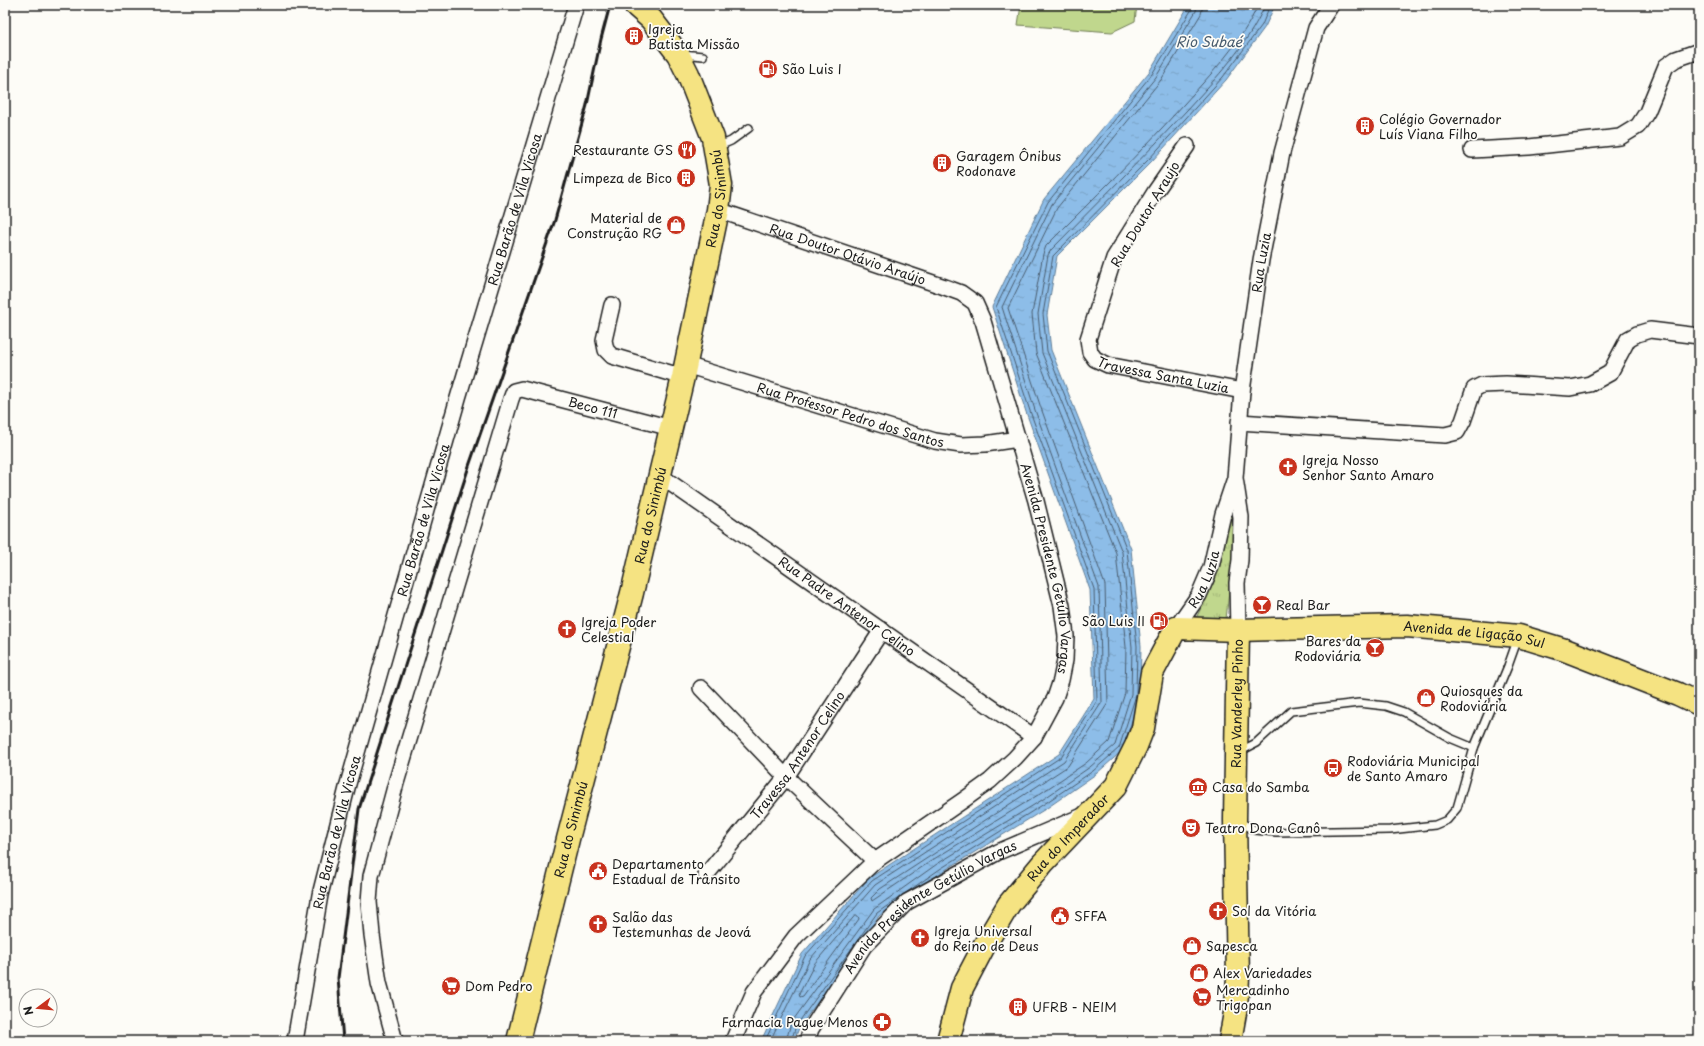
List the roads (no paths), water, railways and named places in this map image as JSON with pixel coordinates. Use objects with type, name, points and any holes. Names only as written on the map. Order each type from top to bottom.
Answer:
[{"type":"main road","name":"Rua do Sinimbú","points":[[518,1041],[568,839],[632,593],[684,371],[718,210],[721,185],[713,138],[678,54],[651,19],[635,5]]},
{"type":"main road","name":"Avenida de Ligação Sul","points":[[1176,628],[1238,630],[1407,626],[1519,636],[1565,650],[1678,694],[1699,704]]},
{"type":"main road","name":"Rua do Imperador","points":[[948,1041],[962,988],[984,946],[1009,904],[1043,863],[1116,786],[1136,746],[1143,728],[1152,673],[1176,628]]},
{"type":"main road","name":"Rua Vanderley Pinho","points":[[1230,1041],[1236,1008],[1238,978],[1235,820],[1238,630]]},
{"type":"street","name":"Rua Barão de Vila Vicosa","points":[[295,1041],[320,894],[348,784],[458,398],[576,5]]},
{"type":"street","name":"Rua Luzia","points":[[1238,630],[1237,583],[1240,560],[1241,517],[1235,478],[1242,391],[1261,260],[1282,152],[1309,50],[1316,28],[1331,5]]},
{"type":"street","points":[[1472,150],[1529,147],[1620,137],[1638,126],[1647,112],[1666,66],[1676,59],[1699,51]]},
{"type":"street","name":"Rua Doutor Araujo","points":[[1090,352],[1088,339],[1114,258],[1155,192],[1187,146]]},
{"type":"street","name":"Rua Doutor Otávio Araújo","points":[[718,210],[942,286],[961,294],[975,303]]},
{"type":"street","name":"Avenida Presidente Getúlio Vargas","points":[[733,1041],[754,992],[796,936],[875,861],[965,800],[990,781],[1014,758],[1034,737],[1055,698],[1061,680],[1065,660],[1066,636],[1062,606],[1036,501],[983,321],[975,303]]},
{"type":"street","name":"Rua Professor Pedro dos Santos","points":[[612,305],[604,340],[606,350],[612,356],[684,371],[935,441],[960,445],[985,444],[1018,439]]},
{"type":"street","points":[[1239,422],[1445,435],[1457,432],[1463,421],[1474,389],[1482,385],[1506,384],[1570,388],[1590,384],[1610,373],[1628,339],[1637,334],[1650,330],[1699,336]]},
{"type":"street","name":"Travessa Santa Luzia","points":[[1090,352],[1095,359],[1108,365],[1242,391]]},
{"type":"street","name":"Beco 111","points":[[395,1041],[379,983],[372,935],[369,902],[371,876],[396,782],[510,399],[514,392],[522,389],[671,428]]},
{"type":"street","name":"Rua Padre Antenor Celino","points":[[659,475],[1034,737]]},
{"type":"street","name":"Rua Luzia","points":[[1176,628],[1199,596],[1211,567],[1223,514],[1235,478]]},
{"type":"street","name":"Travessa Antenor Celino","points":[[706,875],[786,777],[882,630]]},
{"type":"street","points":[[701,688],[786,777],[875,861]]},
{"type":"street","points":[[1678,694],[1699,691]]},
{"type":"street","name":"Avenida Presidente Getúlio Vargas","points":[[807,1041],[811,1030],[864,946],[907,902],[998,852],[1090,813]]},
{"type":"lane","points":[[678,54],[702,56]]},
{"type":"lane","points":[[715,148],[732,141],[749,128]]},
{"type":"lane","points":[[1235,820],[1255,830],[1276,832],[1390,830],[1435,825],[1447,820],[1457,808],[1474,748],[1519,636]]},
{"type":"lane","points":[[1237,754],[1256,743],[1291,710],[1359,703],[1386,706],[1404,712],[1450,738],[1474,748]]},
{"type":"water","name":"Rio Subaé","points":[[1189,5],[1275,5],[1265,27],[1226,80],[1152,161],[1057,256],[1047,315],[1051,350],[1131,549],[1141,646],[1140,696],[1122,751],[1096,774],[1047,808],[942,872],[879,916],[799,1028],[794,1041],[761,1041],[802,954],[869,878],[1059,754],[1094,699],[1090,590],[1026,412],[992,307],[1044,199],[1149,72]]},
{"type":"railway","points":[[343,1041],[338,978],[359,809],[469,466],[555,220],[587,105],[610,5]]},
{"type":"place","name":"Igreja Batista Missão","points":[[634,36]]},
{"type":"place","name":"São Luis I","points":[[768,69]]},
{"type":"place","name":"Colégio Governador Luís Viana Filho","points":[[1365,126]]},
{"type":"place","name":"Restaurante GS","points":[[687,150]]},
{"type":"place","name":"Garagem Ônibus Rodonave","points":[[942,163]]},
{"type":"place","name":"Limpeza de Bico","points":[[686,178]]},
{"type":"place","name":"Material de Construção RG","points":[[676,225]]},
{"type":"place","name":"Igreja Nosso Senhor Santo Amaro","points":[[1288,467]]},
{"type":"place","name":"Real Bar","points":[[1262,605]]},
{"type":"place","name":"São Luis II","points":[[1159,621]]},
{"type":"place","name":"Igreja Poder Celestial","points":[[567,629]]},
{"type":"place","name":"Bares da Rodoviária","points":[[1375,648]]},
{"type":"place","name":"Quiosques da Rodoviária","points":[[1426,698]]},
{"type":"place","name":"Rodoviária Municipal de Santo Amaro","points":[[1333,768]]},
{"type":"place","name":"Casa do Samba","points":[[1198,787]]},
{"type":"place","name":"Teatro Dona Canô","points":[[1191,828]]},
{"type":"place","name":"Departamento Estadual de Trânsito","points":[[598,871]]},
{"type":"place","name":"Sol da Vitória","points":[[1218,911]]},
{"type":"place","name":"SFFA","points":[[1060,916]]},
{"type":"place","name":"Salão das Testemunhas de Jeová","points":[[598,924]]},
{"type":"place","name":"Igreja Universal do Reino de Deus","points":[[920,938]]},
{"type":"place","name":"Sapesca","points":[[1192,946]]},
{"type":"place","name":"Alex Variedades","points":[[1199,973]]},
{"type":"place","name":"Dom Pedro","points":[[451,986]]},
{"type":"place","name":"Mercadinho Trigopan","points":[[1202,997]]},
{"type":"place","name":"UFRB - NEIM","points":[[1018,1007]]},
{"type":"place","name":"Farmacia Pague Menos","points":[[882,1022]]}]
